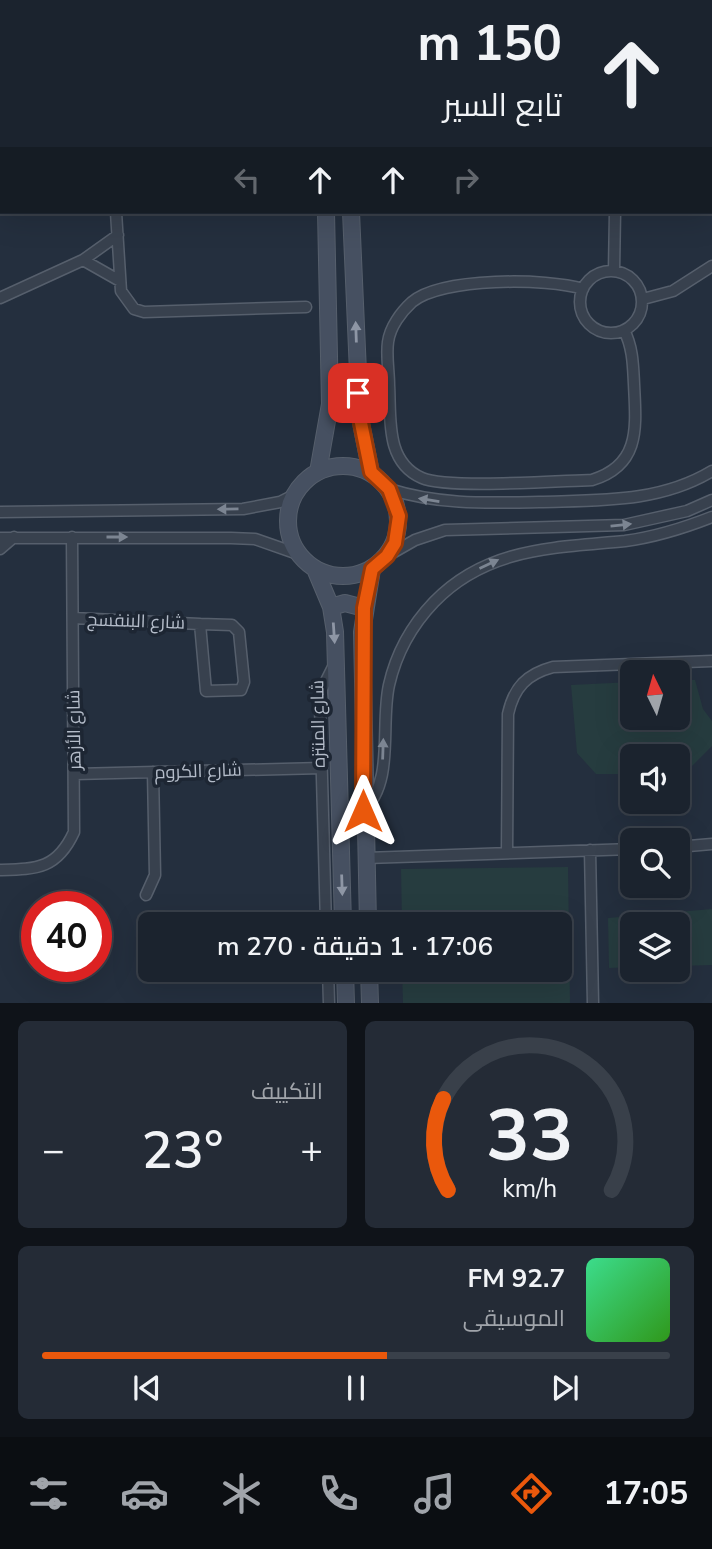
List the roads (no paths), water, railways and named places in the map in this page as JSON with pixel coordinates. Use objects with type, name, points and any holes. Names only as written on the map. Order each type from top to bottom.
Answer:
[{"type":"street","points":[[116,214],[120,281],[126,301],[144,312],[306,307]]},
{"type":"street","points":[[318,471],[330,404],[326,214]]},
{"type":"street","points":[[351,214],[360,418],[371,472]]},
{"type":"street","points":[[614,271],[615,214]]},
{"type":"street","points":[[0,298],[83,260],[118,235]]},
{"type":"street","points":[[83,260],[120,281]]},
{"type":"street","points":[[643,299],[673,291],[712,266]]},
{"type":"street","points":[[614,271],[636,283],[643,299],[636,321],[624,330],[606,332],[590,324],[581,308],[583,289],[596,275],[614,271]]},
{"type":"street","points":[[583,289],[546,281],[450,287],[422,295],[405,310],[394,325],[387,343],[393,444],[409,470],[436,483],[592,480],[611,472],[628,454],[636,430],[632,355],[624,330]]},
{"type":"street","points":[[0,513],[243,509],[279,502],[294,495],[318,471],[345,466],[371,472],[389,489],[396,502],[399,523],[395,543],[387,556]]},
{"type":"street","points":[[389,489],[415,498],[455,503],[619,500],[663,492],[712,471]]},
{"type":"street","points":[[294,495],[288,519],[292,543],[298,554],[314,569],[333,576],[353,576],[372,569],[387,556],[415,540],[445,530],[592,527],[656,519],[712,500]]},
{"type":"street","points":[[339,812],[363,811],[379,792],[382,779],[384,706],[391,678],[399,654],[425,612],[443,593],[486,565],[535,549],[658,535],[712,517]]},
{"type":"street","points":[[592,527],[593,542]]},
{"type":"street","points":[[0,549],[14,537]]},
{"type":"street","name":"شارع الأزهر","points":[[0,870],[38,868],[54,860],[66,848],[74,832],[72,537]]},
{"type":"street","points":[[0,538],[249,539],[298,554]]},
{"type":"street","name":"شارع المنتزه","points":[[314,569],[331,607],[343,912]]},
{"type":"street","points":[[368,912],[363,811],[364,608],[372,569]]},
{"type":"street","points":[[331,607],[345,603],[364,608]]},
{"type":"street","name":"شارع البنفسج","points":[[73,618],[232,625],[239,632],[244,682],[241,690],[206,691],[200,624]]},
{"type":"street","points":[[326,912],[322,689],[335,661]]},
{"type":"street","points":[[508,853],[508,713],[512,696],[522,682],[537,671],[553,667],[712,661]]},
{"type":"street","name":"شارع الكروم","points":[[75,774],[322,768]]},
{"type":"street","points":[[146,895],[155,875],[153,772]]},
{"type":"street","points":[[690,846],[712,844]]},
{"type":"street","points":[[366,859],[620,849]]},
{"type":"street","points":[[590,850],[593,1003]]},
{"type":"street","points":[[329,982],[330,1003]]},
{"type":"street","points":[[345,982],[346,1003]]},
{"type":"street","points":[[369,982],[370,1003]]}]
